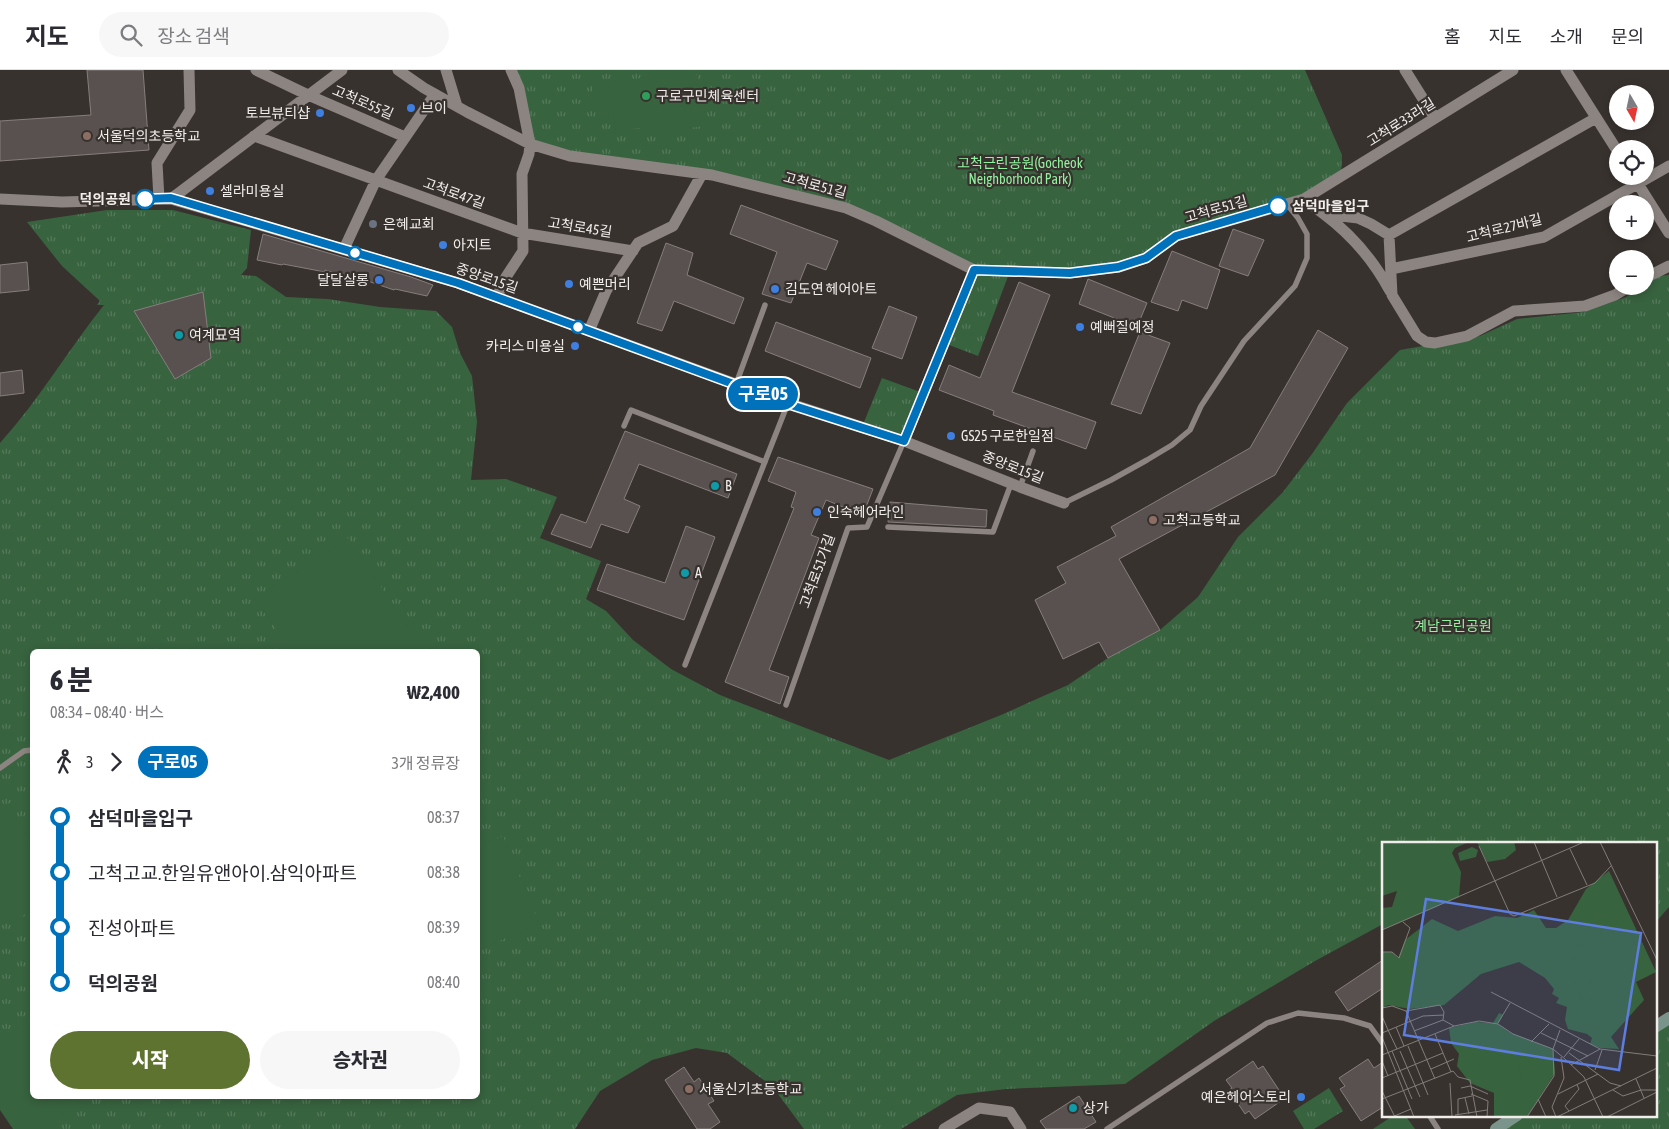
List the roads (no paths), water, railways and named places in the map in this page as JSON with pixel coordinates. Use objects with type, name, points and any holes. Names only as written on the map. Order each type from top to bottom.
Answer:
[{"type":"main road","points":[[1656,1026],[1669,1018]]},
{"type":"main road","points":[[1496,1129],[1516,1116]]},
{"type":"street","points":[[189,70],[190,110],[157,163],[165,199],[254,136]]},
{"type":"street","name":"고척로55길","points":[[256,70],[405,137]]},
{"type":"street","name":"고척로55길","points":[[254,136],[342,70]]},
{"type":"street","name":"고척로51길","points":[[398,70],[435,94],[530,144],[570,156],[702,174],[846,208],[974,270],[1070,273],[1118,267],[1146,258],[1176,236],[1304,199]]},
{"type":"street","points":[[446,70],[457,106]]},
{"type":"street","points":[[497,297],[506,277],[522,251],[522,174],[529,154],[530,144],[519,88],[511,70]]},
{"type":"street","points":[[1405,70],[1435,118]]},
{"type":"street","name":"고척로33라길","points":[[1304,199],[1514,70]]},
{"type":"street","points":[[1566,70],[1610,140]]},
{"type":"street","points":[[344,249],[376,180],[435,94]]},
{"type":"street","points":[[1389,235],[1596,118]]},
{"type":"street","name":"고척로47길","points":[[254,136],[522,234]]},
{"type":"street","name":"고척로27바길","points":[[1654,172],[1669,166]]},
{"type":"street","points":[[589,331],[606,291],[638,243],[673,226],[702,174]]},
{"type":"street","name":"고척로27바길","points":[[1391,270],[1544,237],[1628,185]]},
{"type":"street","points":[[1639,185],[1669,233]]},
{"type":"street","name":"중앙로15길","points":[[0,199],[62,202],[165,199],[344,249],[458,283],[788,404],[904,441],[1064,503]]},
{"type":"street","points":[[1304,199],[1341,227],[1369,257],[1381,273],[1417,336],[1426,342],[1435,343],[1467,336],[1514,311],[1585,306],[1615,295]]},
{"type":"street","points":[[1324,214],[1358,218],[1389,235]]},
{"type":"street","name":"고척로45길","points":[[522,234],[633,251]]},
{"type":"street","points":[[1389,235],[1392,295]]},
{"type":"street","points":[[1654,274],[1669,266]]},
{"type":"street","name":"고척로51가길","points":[[904,441],[974,270]]},
{"type":"street","points":[[944,1129],[979,1108],[1010,1112],[1021,1129]]},
{"type":"lane","name":"중앙로15길","points":[[1064,503],[1111,480],[1172,445],[1190,430],[1201,406],[1244,341],[1295,286],[1307,258],[1306,234],[1298,218],[1286,203]]},
{"type":"lane","points":[[736,384],[765,306]]},
{"type":"lane","points":[[685,665],[788,404]]},
{"type":"lane","points":[[624,426],[632,410],[765,462]]},
{"type":"lane","name":"고척로51가길","points":[[786,705],[848,528],[867,527],[904,441]]},
{"type":"lane","points":[[888,527],[993,532],[1033,451]]},
{"type":"lane","points":[[0,768],[24,751],[30,750]]},
{"type":"lane","points":[[1108,1129],[1267,1022],[1298,1013],[1344,1018],[1370,1026],[1382,1043]]},
{"type":"lane","points":[[1430,1116],[1438,1129]]},
{"type":"place","name":"구로구민체육센터","points":[[646,96]]},
{"type":"place","name":"브이","points":[[411,108]]},
{"type":"place","name":"토브뷰티샵","points":[[320,113]]},
{"type":"place","name":"서울덕의초등학교","points":[[87,136]]},
{"type":"place","name":"셀라미용실","points":[[210,191]]},
{"type":"place","name":"덕의공원","points":[[145,199]]},
{"type":"place","name":"삼덕마을입구","points":[[1278,206]]},
{"type":"place","name":"은혜교회","points":[[373,224]]},
{"type":"place","name":"아지트","points":[[443,245]]},
{"type":"place","name":"달달살롱","points":[[379,280]]},
{"type":"place","name":"예쁜머리","points":[[569,284]]},
{"type":"place","name":"김도연 헤어아트","points":[[775,289]]},
{"type":"place","name":"예뻐질예정","points":[[1080,327]]},
{"type":"place","name":"여계묘역","points":[[179,335]]},
{"type":"place","name":"카리스 미용실","points":[[575,346]]},
{"type":"place","name":"GS25 구로한일점","points":[[951,436]]},
{"type":"place","name":"B","points":[[715,486]]},
{"type":"place","name":"인숙헤어라인","points":[[817,512]]},
{"type":"place","name":"고척고등학교","points":[[1153,520]]},
{"type":"place","name":"A","points":[[685,573]]},
{"type":"place","name":"서울신기초등학교","points":[[689,1089]]},
{"type":"place","name":"예은헤어스토리","points":[[1301,1097]]},
{"type":"place","name":"상가","points":[[1073,1108]]},
{"type":"park label","name":"고척근린공원(Gocheok Neighborhood Park)","points":[[1020,172]]},
{"type":"park label","name":"계남근린공원","points":[[1453,626]]}]
